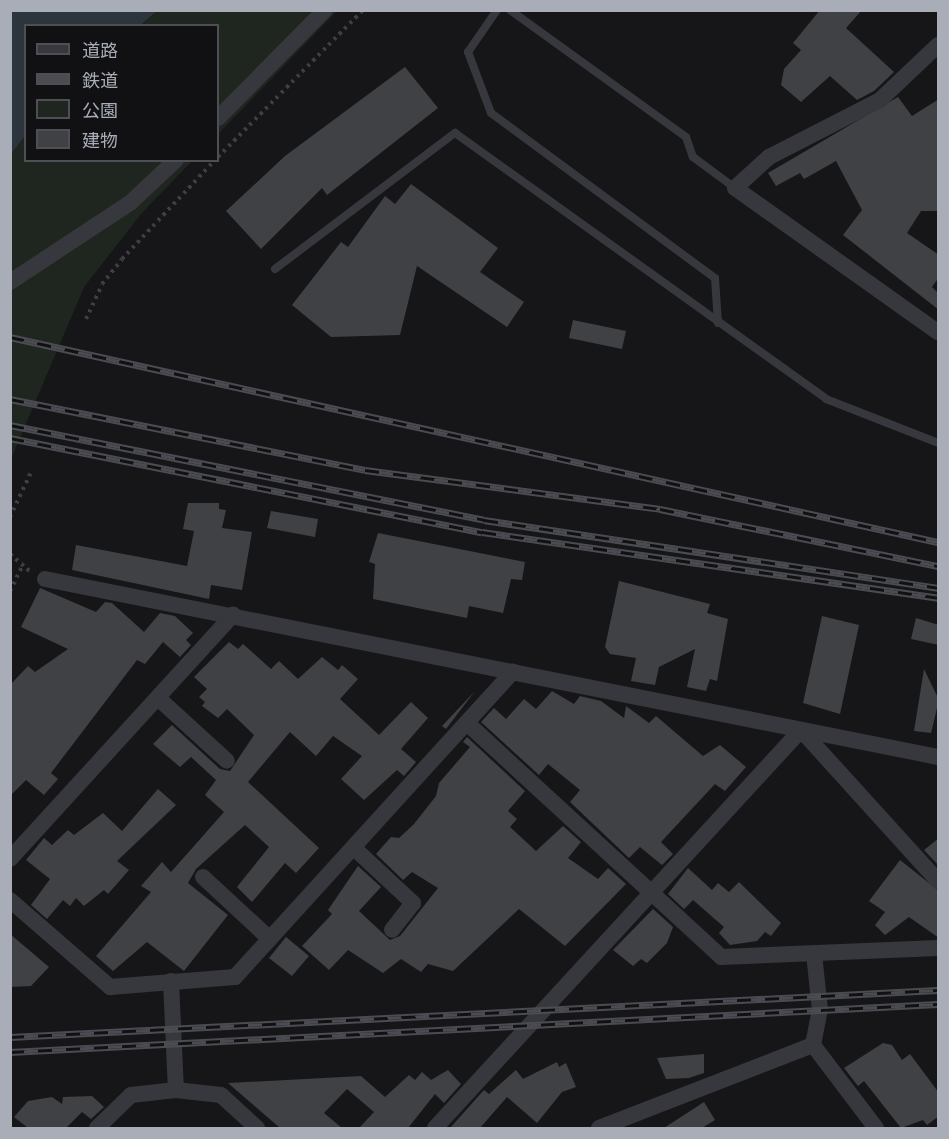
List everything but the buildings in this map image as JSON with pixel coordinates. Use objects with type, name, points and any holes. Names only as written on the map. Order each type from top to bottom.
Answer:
[{"type":"street","points":[[219,117],[325,10]]},
{"type":"street","points":[[939,45],[880,100],[769,157],[735,188],[939,332]]},
{"type":"street","points":[[10,282],[130,203],[174,162]]},
{"type":"street","points":[[45,579],[939,758]]},
{"type":"street","points":[[10,859],[233,615]]},
{"type":"street","points":[[10,900],[110,987],[235,976],[468,724],[513,671]]},
{"type":"street","points":[[158,698],[227,761]]},
{"type":"street","points":[[468,724],[721,957],[939,948]]},
{"type":"street","points":[[801,730],[939,881]]},
{"type":"street","points":[[435,1128],[801,730]]},
{"type":"street","points":[[354,848],[413,903],[392,930]]},
{"type":"street","points":[[203,877],[270,939]]},
{"type":"street","points":[[814,954],[820,1010],[813,1045],[876,1128]]},
{"type":"street","points":[[171,981],[176,1090]]},
{"type":"street","points":[[599,1128],[633,1122],[813,1045]]},
{"type":"street","points":[[97,1128],[131,1095],[176,1090],[221,1095],[257,1128]]},
{"type":"lane","points":[[497,10],[468,52],[491,113],[715,278],[718,323]]},
{"type":"lane","points":[[510,10],[686,137],[693,157],[735,188]]},
{"type":"lane","points":[[275,269],[455,133],[826,399],[939,443]]},
{"type":"path","points":[[219,156],[363,10]]},
{"type":"path","points":[[86,319],[102,284],[122,259],[213,162]]},
{"type":"path","points":[[10,517],[32,470]]},
{"type":"path","points":[[10,554],[27,570]]},
{"type":"path","points":[[10,591],[23,564]]},
{"type":"green space","points":[[157,11],[337,11],[219,133],[219,24],[143,24]]},
{"type":"green space","points":[[24,137],[24,162],[191,162],[141,214],[84,287],[11,459],[11,154]]},
{"type":"shaded area","points":[[11,10],[157,10],[142,24],[24,24],[24,137],[11,154]]},
{"type":"railway","points":[[10,337],[938,542]]},
{"type":"railway","points":[[10,399],[365,470],[660,509],[938,566]]},
{"type":"railway","points":[[10,425],[484,520],[938,588]]},
{"type":"railway","points":[[10,438],[482,532],[938,598]]},
{"type":"railway","points":[[10,1037],[938,990]]},
{"type":"railway","points":[[10,1052],[938,1004]]}]
